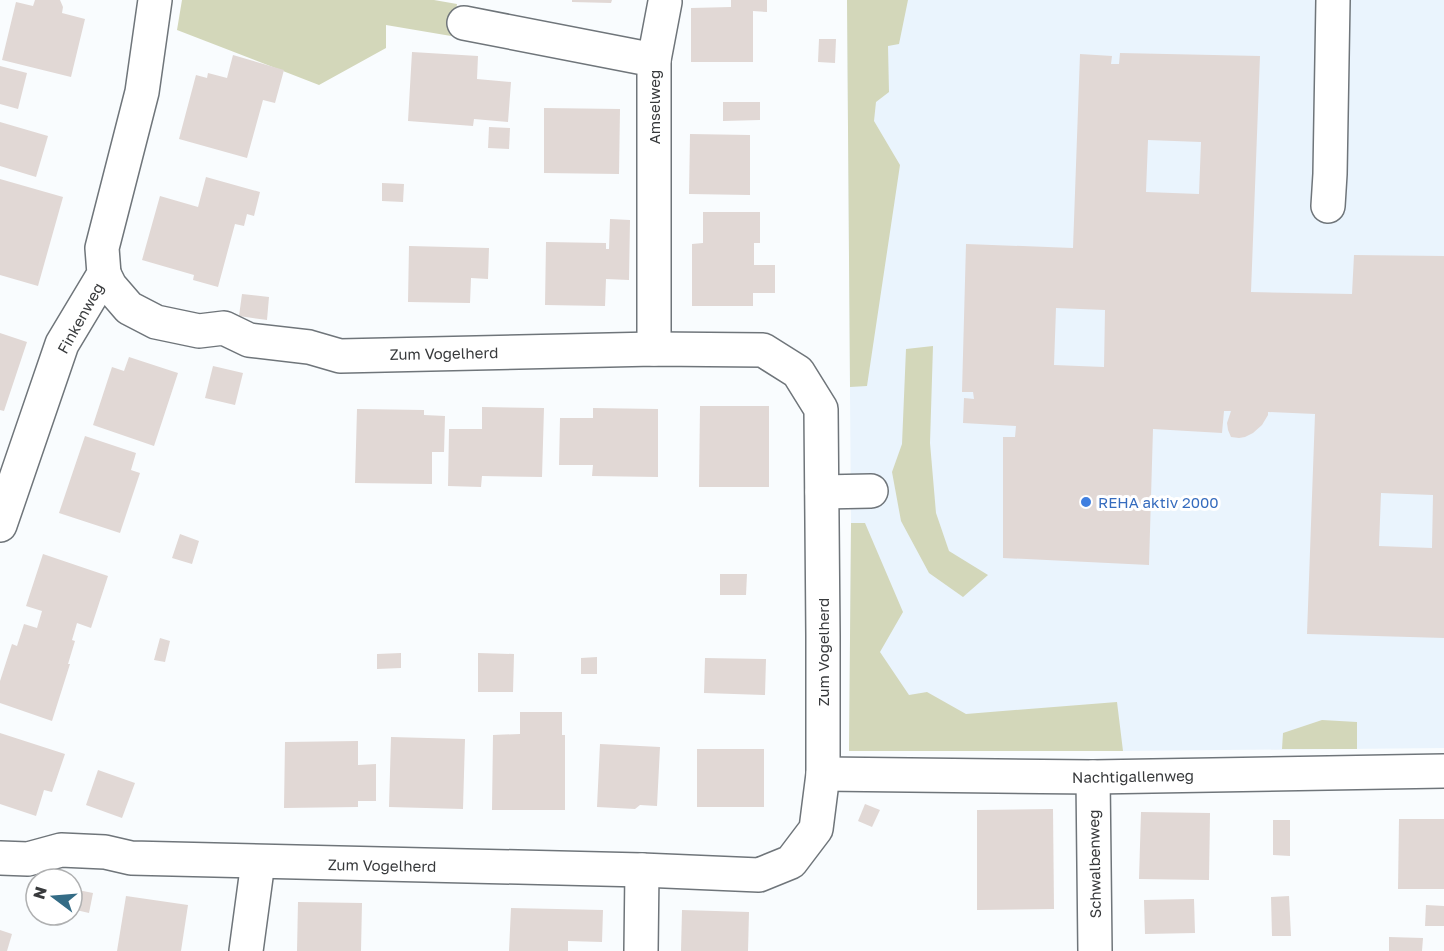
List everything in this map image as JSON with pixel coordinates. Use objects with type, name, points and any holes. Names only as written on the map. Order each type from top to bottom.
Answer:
[{"type":"street","name":"Finkenweg","points":[[0,525],[62,344],[104,274],[102,248],[142,92],[155,0]]},
{"type":"street","points":[[1328,206],[1332,0]]},
{"type":"street","points":[[654,60],[665,2]]},
{"type":"street","name":"Amselweg","points":[[464,23],[654,60],[654,349]]},
{"type":"street","name":"Zum Vogelherd","points":[[0,858],[28,859],[61,850],[78,850],[105,852],[131,858],[642,870],[759,875],[791,862],[816,829],[823,774],[821,409],[798,372],[764,350],[654,349],[340,356],[309,347],[249,340],[224,328],[199,331],[156,322],[129,308],[110,286],[104,274]]},
{"type":"street","points":[[822,492],[871,491]]},
{"type":"street","name":"Nachtigallenweg","points":[[823,774],[1093,777],[1444,771]]},
{"type":"street","name":"Schwalbenweg","points":[[1093,777],[1095,951]]},
{"type":"street","points":[[246,951],[258,862]]},
{"type":"street","points":[[641,951],[642,870]]},
{"type":"shaded area","points":[[847,0],[1444,0],[1444,748],[849,751],[851,523]]},
{"type":"green space","points":[[182,0],[434,0],[457,4],[451,36],[386,25],[386,48],[319,85],[177,30]]},
{"type":"green space","points":[[847,0],[908,0],[899,44],[888,46],[889,92],[876,102],[874,121],[900,165],[867,386],[850,387]]},
{"type":"green space","points":[[933,346],[930,443],[936,513],[949,551],[988,575],[963,597],[929,573],[901,521],[892,472],[902,444],[906,349]]},
{"type":"green space","points":[[851,523],[865,523],[903,612],[880,652],[909,695],[927,692],[966,714],[1117,702],[1123,751],[849,751]]},
{"type":"green space","points":[[1322,720],[1357,722],[1357,749],[1282,749],[1283,733]]},
{"type":"building","points":[[35,0],[60,0],[63,7],[62,13],[85,19],[71,77],[2,60],[16,2],[33,6]]},
{"type":"building","points":[[572,0],[612,0],[611,3],[572,2]]},
{"type":"building","points":[[731,0],[767,0],[767,12],[753,11],[753,62],[691,62],[691,8],[731,7]]},
{"type":"building","points":[[819,39],[836,39],[835,63],[818,62]]},
{"type":"building","points":[[412,52],[478,56],[477,79],[511,82],[508,122],[474,119],[473,126],[408,121]]},
{"type":"building","points":[[1120,53],[1260,56],[1251,292],[1352,294],[1354,255],[1444,256],[1444,638],[1307,634],[1315,414],[1268,412],[1262,425],[1253,433],[1239,438],[1231,437],[1228,430],[1227,423],[1231,411],[1224,411],[1222,433],[1153,429],[1149,565],[1003,558],[1003,437],[1015,437],[1016,426],[963,423],[964,398],[974,399],[973,392],[962,392],[966,244],[1073,248],[1080,54],[1112,56],[1111,64],[1119,64]],"holes":[[[1148,140],[1201,142],[1199,194],[1146,192]],[[1056,308],[1105,310],[1104,367],[1054,365]],[[1381,493],[1433,495],[1432,548],[1379,546]]]},
{"type":"building","points":[[233,55],[284,70],[275,103],[263,100],[247,158],[179,139],[196,75],[207,78],[208,73],[227,78]]},
{"type":"building","points":[[0,66],[27,73],[18,109],[0,104]]},
{"type":"building","points":[[723,102],[760,102],[760,120],[723,121]]},
{"type":"building","points":[[544,108],[620,109],[619,174],[544,173]]},
{"type":"building","points":[[0,122],[48,136],[36,177],[0,166]]},
{"type":"building","points":[[489,127],[510,128],[509,149],[488,148]]},
{"type":"building","points":[[690,134],[750,135],[750,195],[689,194]]},
{"type":"building","points":[[206,177],[260,192],[254,216],[247,214],[244,226],[235,224],[218,287],[193,280],[194,275],[142,260],[160,196],[198,207]]},
{"type":"building","points":[[0,179],[63,197],[38,286],[0,275]]},
{"type":"building","points":[[382,183],[404,184],[403,202],[382,201]]},
{"type":"building","points":[[703,212],[760,212],[760,243],[754,243],[754,265],[775,265],[775,293],[753,293],[753,306],[692,306],[692,244],[703,243]]},
{"type":"building","points":[[610,219],[630,220],[629,280],[606,279],[605,306],[545,305],[546,242],[606,243],[606,249],[609,249]]},
{"type":"building","points":[[409,246],[489,248],[488,279],[471,278],[470,303],[408,302]]},
{"type":"building","points":[[242,294],[269,297],[267,320],[239,316]]},
{"type":"building","points":[[0,333],[27,342],[4,411],[0,410]]},
{"type":"building","points":[[129,357],[178,373],[154,446],[93,425],[112,367],[124,371]]},
{"type":"building","points":[[213,366],[243,373],[235,405],[205,398]]},
{"type":"building","points":[[700,406],[769,406],[769,487],[699,487]]},
{"type":"building","points":[[482,407],[544,408],[542,477],[482,476],[481,487],[448,486],[449,429],[482,429]]},
{"type":"building","points":[[593,408],[658,409],[658,477],[592,476],[593,465],[559,465],[560,418],[593,418]]},
{"type":"building","points":[[357,409],[424,410],[424,415],[445,416],[444,452],[432,452],[432,484],[355,483]]},
{"type":"building","points":[[85,436],[136,453],[131,470],[140,473],[120,533],[59,513]]},
{"type":"building","points":[[180,534],[199,541],[192,564],[172,558]]},
{"type":"building","points":[[43,554],[108,576],[91,628],[77,623],[72,640],[75,641],[68,664],[70,664],[52,721],[0,703],[0,681],[12,644],[17,646],[24,624],[37,628],[42,611],[26,606]]},
{"type":"building","points":[[720,574],[747,574],[746,595],[720,595]]},
{"type":"building","points":[[160,638],[170,641],[165,662],[154,660]]},
{"type":"building","points":[[401,653],[401,668],[377,669],[377,654]]},
{"type":"building","points":[[478,653],[514,654],[513,692],[478,692]]},
{"type":"building","points":[[597,657],[597,674],[581,674],[581,658]]},
{"type":"building","points":[[705,658],[766,659],[765,695],[704,693]]},
{"type":"building","points":[[520,712],[562,712],[562,735],[565,735],[565,810],[492,810],[493,735],[520,734]]},
{"type":"building","points":[[0,733],[65,754],[52,792],[44,790],[36,816],[0,804]]},
{"type":"building","points":[[391,737],[465,739],[463,809],[389,807]]},
{"type":"building","points":[[358,741],[358,765],[376,764],[376,801],[358,801],[358,807],[284,808],[285,742]]},
{"type":"building","points":[[600,744],[660,747],[657,806],[640,805],[635,809],[597,807]]},
{"type":"building","points":[[697,749],[764,749],[764,807],[697,807]]},
{"type":"building","points":[[98,770],[135,783],[122,818],[86,805]]},
{"type":"building","points":[[865,804],[880,810],[872,827],[858,821]]},
{"type":"building","points":[[1053,809],[1054,909],[977,910],[977,810]]},
{"type":"building","points":[[1141,812],[1210,813],[1209,880],[1139,879]]},
{"type":"building","points":[[1399,819],[1444,819],[1444,889],[1398,889]]},
{"type":"building","points":[[1273,820],[1290,820],[1290,856],[1273,855]]},
{"type":"building","points":[[84,891],[93,893],[89,913],[84,912]]},
{"type":"building","points":[[126,896],[188,905],[181,951],[117,951]]},
{"type":"building","points":[[1289,896],[1291,936],[1272,936],[1271,897]]},
{"type":"building","points":[[1194,899],[1195,933],[1145,934],[1144,900]]},
{"type":"building","points":[[298,902],[362,903],[361,951],[297,951]]},
{"type":"building","points":[[1426,905],[1444,906],[1444,926],[1425,926]]},
{"type":"building","points":[[511,908],[603,910],[602,942],[568,941],[568,951],[509,951]]},
{"type":"building","points":[[682,910],[749,912],[748,951],[681,951]]},
{"type":"building","points":[[0,930],[12,934],[7,951],[0,951]]},
{"type":"building","points":[[1389,937],[1423,938],[1422,951],[1389,951]]},
{"type":"place","name":"REHA aktiv 2000","points":[[1086,502]]}]
